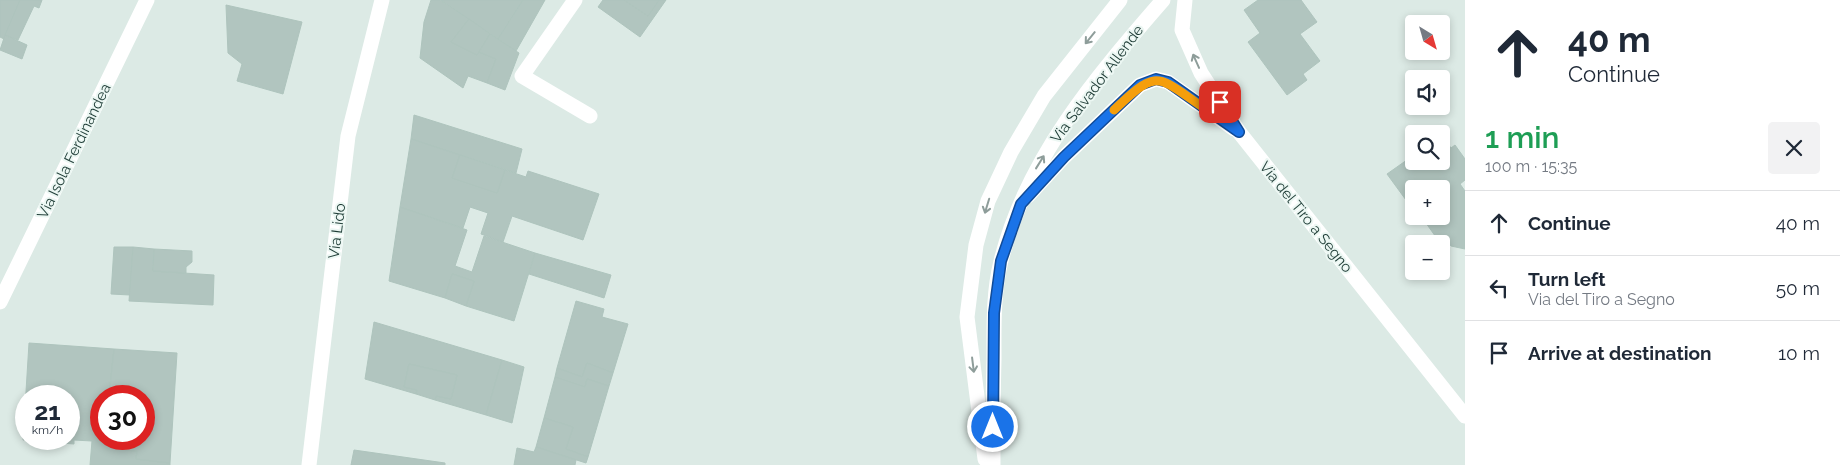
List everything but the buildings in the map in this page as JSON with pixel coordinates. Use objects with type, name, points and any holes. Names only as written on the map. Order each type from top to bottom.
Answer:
[{"type":"street","name":"Via Isola Ferdinandea","points":[[0,302],[146,0]]},
{"type":"street","name":"Via Lido","points":[[309,465],[348,136],[382,0]]},
{"type":"street","points":[[575,0],[522,76],[590,116]]},
{"type":"street","points":[[986,465],[967,317],[976,245],[988,201],[1011,152],[1044,96],[1120,0]]},
{"type":"street","name":"Via Salvador Allende","points":[[993,465],[994,313],[1001,261],[1021,204],[1035,169],[1069,116],[1163,0]]},
{"type":"street","name":"Via del Tiro a Segno","points":[[1185,0],[1182,30],[1201,73],[1239,132],[1465,416]]},
{"type":"street","points":[[1021,204],[1064,157],[1140,85],[1156,79],[1168,82],[1239,132]]},
{"type":"slow traffic","points":[[1114,110],[1140,85],[1156,79],[1168,82],[1204,108]]},
{"type":"route","points":[[993,427],[994,313],[1001,261],[1021,204],[1064,157],[1140,85],[1156,79],[1168,82],[1239,132],[1220,102]]}]
